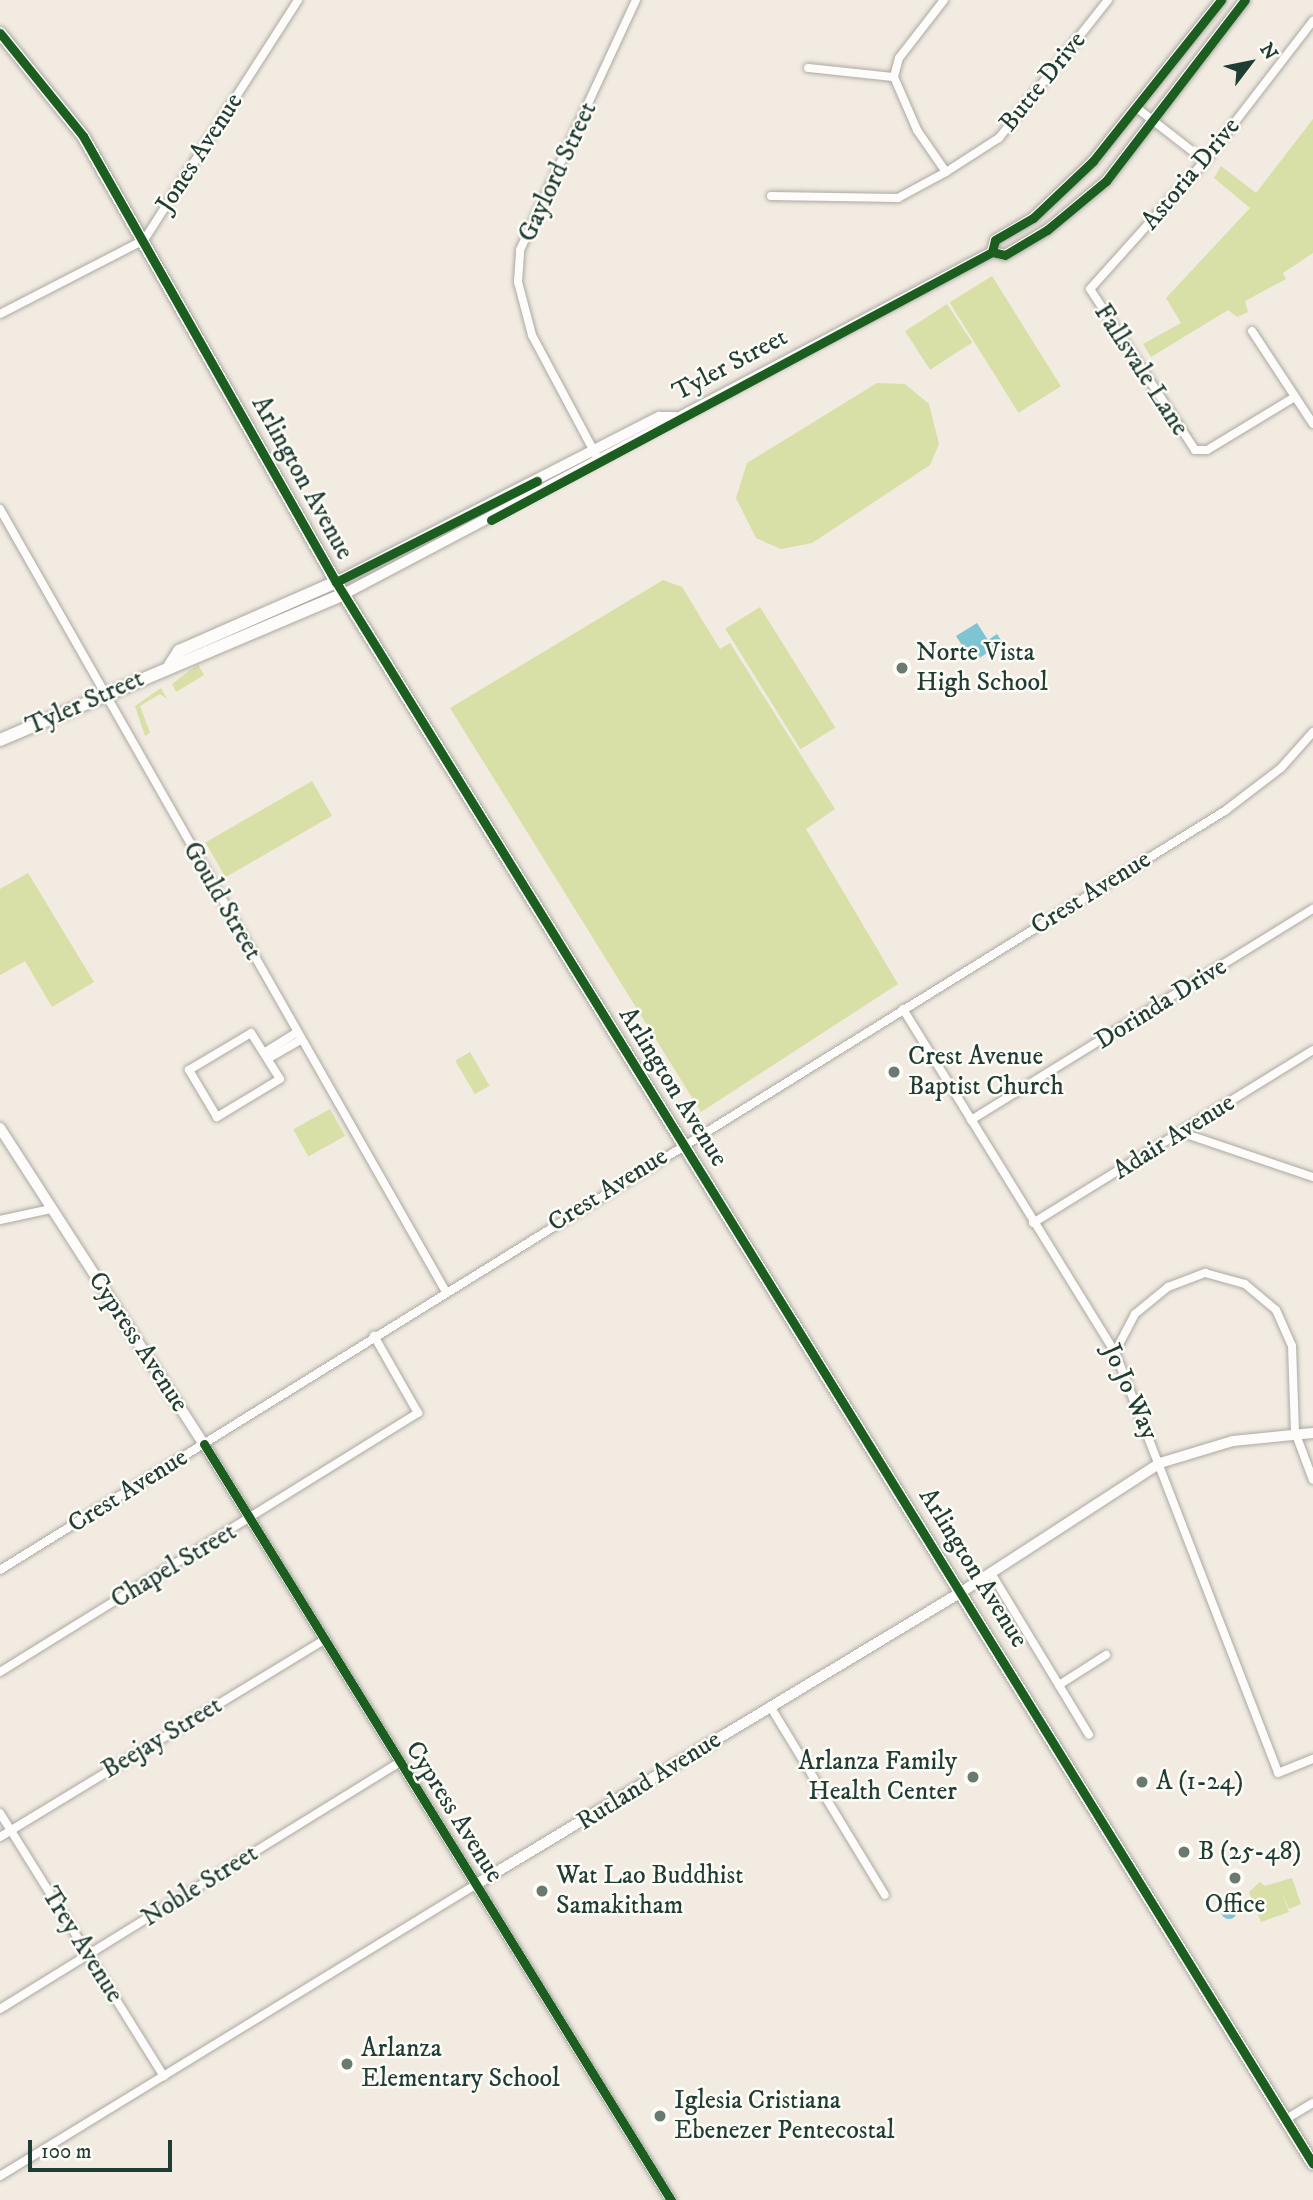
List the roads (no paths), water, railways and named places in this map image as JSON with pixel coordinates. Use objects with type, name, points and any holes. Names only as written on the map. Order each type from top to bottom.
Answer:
[{"type":"main road","name":"Arlington Avenue","points":[[0,33],[54,92],[144,240],[336,582],[962,1591],[1313,2164]]},
{"type":"main road","name":"Tyler Street","points":[[170,665],[179,651],[336,582]]},
{"type":"main road","name":"Tyler Street","points":[[0,740],[170,665],[344,594]]},
{"type":"street","name":"Jones Avenue","points":[[0,314],[144,240],[298,0]]},
{"type":"street","name":"Gaylord Street","points":[[597,456],[532,335],[518,282],[520,250],[636,0]]},
{"type":"street","points":[[944,0],[900,58],[894,78],[917,130],[946,172]]},
{"type":"street","name":"Butte Drive","points":[[771,196],[898,198],[946,172],[999,138],[1108,0]]},
{"type":"street","name":"Tyler Street","points":[[992,252],[995,240],[1064,192],[1137,108],[1221,0]]},
{"type":"street","name":"Tyler Street","points":[[344,594],[597,456],[659,417],[675,417],[992,252],[1005,256],[1075,209],[1154,122],[1245,0]]},
{"type":"street","name":"Astoria Drive","points":[[1090,289],[1205,161],[1313,21]]},
{"type":"street","points":[[808,68],[894,78]]},
{"type":"street","points":[[1137,108],[1205,161]]},
{"type":"street","name":"Fallsvale Lane","points":[[1090,289],[1195,450],[1206,450],[1293,398]]},
{"type":"street","points":[[1252,331],[1293,398],[1313,424]]},
{"type":"street","name":"Tyler Street","points":[[336,582],[597,456]]},
{"type":"street","name":"Gould Street","points":[[0,509],[104,696],[446,1292]]},
{"type":"street","name":"Crest Avenue","points":[[0,1570],[683,1143],[1226,810],[1281,768],[1313,732]]},
{"type":"street","name":"Dorinda Drive","points":[[971,1120],[1313,909]]},
{"type":"street","name":"Jo Jo Way","points":[[903,1009],[1115,1352],[1278,1773],[1313,1759]]},
{"type":"street","points":[[251,1033],[269,1054],[280,1079],[220,1118],[209,1111],[188,1073],[194,1063],[251,1033]]},
{"type":"street","points":[[269,1054],[299,1036]]},
{"type":"street","name":"Adair Avenue","points":[[1033,1223],[1183,1133],[1313,1050]]},
{"type":"street","name":"Cypress Avenue","points":[[0,1128],[204,1444],[671,2200]]},
{"type":"street","points":[[1183,1133],[1313,1177]]},
{"type":"street","points":[[0,1220],[51,1209]]},
{"type":"street","points":[[1115,1352],[1135,1314],[1168,1287],[1205,1273],[1245,1284],[1276,1310],[1292,1346],[1295,1432],[1313,1480]]},
{"type":"street","name":"Chapel Street","points":[[0,1672],[250,1520],[418,1413],[374,1336]]},
{"type":"street","name":"Rutland Avenue","points":[[0,2176],[962,1591],[1160,1463],[1233,1441],[1295,1432],[1313,1433]]},
{"type":"street","points":[[990,1573],[1089,1735]]},
{"type":"street","name":"Beejay Street","points":[[0,1837],[324,1640]]},
{"type":"street","points":[[1059,1685],[1106,1655]]},
{"type":"street","points":[[770,1706],[885,1895]]},
{"type":"street","name":"Noble Street","points":[[0,2009],[399,1763]]},
{"type":"street","name":"Trey Avenue","points":[[0,1813],[164,2076]]},
{"type":"street","points":[[1286,2119],[1313,2102]]},
{"type":"water","points":[[977,623],[988,640],[997,634],[1003,643],[973,662],[956,636]]},
{"type":"water","points":[[1229,1903],[1235,1905],[1235,1917],[1229,1919],[1223,1917],[1221,1911],[1223,1905]]},
{"type":"place","name":"Norte Vista High School","points":[[902,668]]},
{"type":"place","name":"Crest Avenue Baptist Church","points":[[894,1072]]},
{"type":"place","name":"Arlanza Family Health Center","points":[[973,1777]]},
{"type":"place","name":"A (1-24)","points":[[1142,1782]]},
{"type":"place","name":"B (25-48)","points":[[1184,1852]]},
{"type":"place","name":"Office","points":[[1235,1878]]},
{"type":"place","name":"Wat Lao Buddhist Samakitham","points":[[542,1891]]},
{"type":"place","name":"Arlanza Elementary School","points":[[347,2064]]},
{"type":"place","name":"Iglesia Cristiana Ebenezer Pentecostal","points":[[660,2116]]}]
